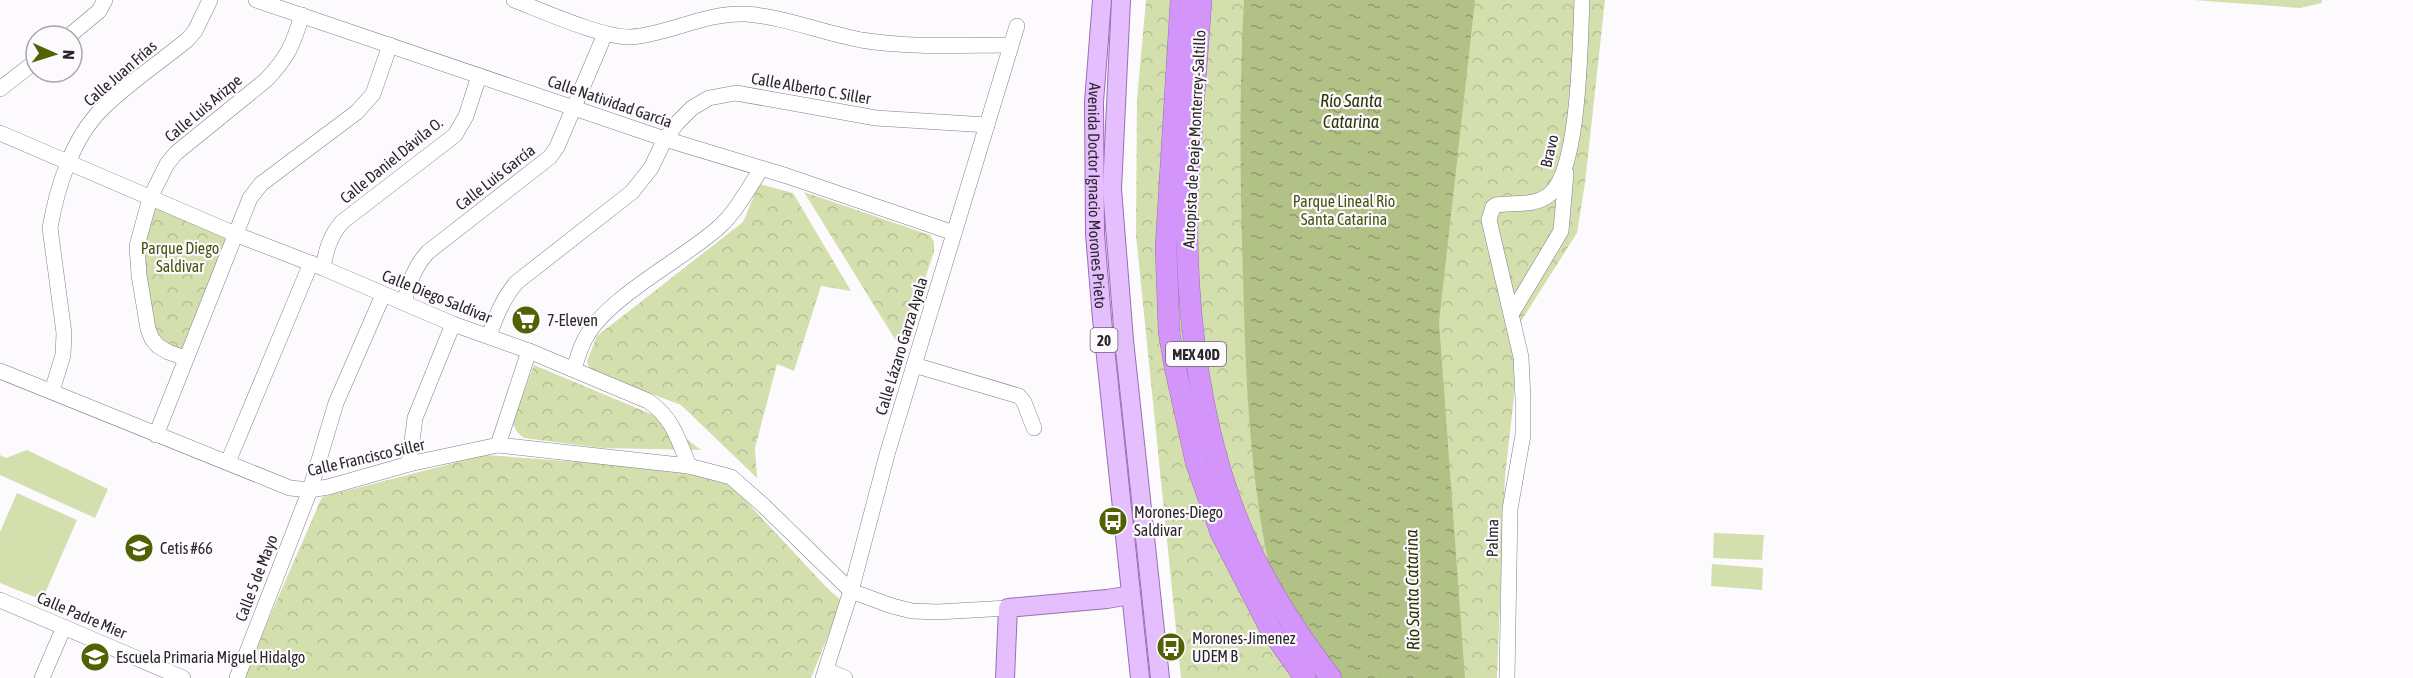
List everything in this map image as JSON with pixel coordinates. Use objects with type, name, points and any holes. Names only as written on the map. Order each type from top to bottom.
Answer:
[{"type":"highway","name":"Autopista de Peaje Monterrey-Saltillo","points":[[1181,0],[1166,247],[1169,333],[1175,367],[1196,462],[1221,533],[1270,628],[1305,678]]},
{"type":"highway","name":"Autopista de Peaje Monterrey-Saltillo","points":[[1202,0],[1188,187],[1188,257],[1194,341],[1200,380],[1225,479],[1254,556],[1284,607],[1331,678]]},
{"type":"main road","name":"Avenida Doctor Ignacio Morones Prieto","points":[[1102,0],[1094,102],[1095,234],[1140,678]]},
{"type":"main road","name":"Avenida Doctor Ignacio Morones Prieto","points":[[1121,0],[1112,189],[1124,340],[1160,678]]},
{"type":"main road","points":[[1005,678],[1008,608],[1131,595]]},
{"type":"street","points":[[83,24],[99,11],[105,0]]},
{"type":"street","name":"Calle Juan Frías","points":[[51,392],[63,355],[64,333],[50,228],[53,210],[69,164],[88,126],[100,111],[187,40],[195,31],[210,0]]},
{"type":"street","name":"Calle Natividad García","points":[[256,0],[283,4],[302,15],[479,76],[954,233]]},
{"type":"street","points":[[514,0],[605,34],[628,37],[641,36],[720,15],[735,14],[754,15],[871,41],[941,45],[1011,45]]},
{"type":"street","name":"Bravo","points":[[1523,399],[1521,357],[1512,313],[1489,228],[1491,212],[1496,205],[1538,201],[1550,194],[1559,184],[1566,167],[1578,80],[1582,0]]},
{"type":"street","name":"Calle Luis Arizpe","points":[[186,358],[158,346],[148,329],[136,246],[150,198],[176,153],[266,80],[279,66],[288,55],[302,15]]},
{"type":"street","name":"Calle Lázaro Garza Ayala","points":[[825,674],[851,591],[888,451],[1017,26]]},
{"type":"street","name":"Calle Luis García","points":[[405,302],[417,263],[428,252],[550,157],[575,108],[605,34]]},
{"type":"street","points":[[156,435],[250,198],[261,184],[357,112],[373,94],[390,45]]},
{"type":"street","points":[[0,89],[24,70]]},
{"type":"street","name":"Calle Daniel Dávila O.","points":[[228,462],[333,233],[342,222],[455,135],[466,116],[479,76]]},
{"type":"street","name":"Calle Alberto C. Siller","points":[[489,336],[507,293],[517,282],[632,192],[651,168],[665,139],[692,108],[709,98],[736,93],[876,118],[987,125]]},
{"type":"street","name":"Calle Diego Saldívar","points":[[0,133],[235,234],[405,302],[453,324],[574,369],[648,401],[670,420],[689,466]]},
{"type":"street","points":[[1512,313],[1561,231],[1566,167]]},
{"type":"street","points":[[574,369],[585,339],[594,326],[630,294],[718,228],[743,198],[761,169]]},
{"type":"street","points":[[310,490],[336,403],[383,295]]},
{"type":"street","points":[[410,464],[415,418],[453,324]]},
{"type":"street","points":[[498,445],[529,351]]},
{"type":"street","points":[[914,365],[1019,396],[1024,402],[1034,428]]},
{"type":"street","name":"Calle Francisco Siller","points":[[0,370],[277,484],[310,490],[352,481],[410,464],[498,445],[689,466]]},
{"type":"street","name":"Palma","points":[[1507,678],[1510,509],[1523,435],[1523,399]]},
{"type":"street","points":[[689,466],[731,477],[851,591],[912,611],[938,612],[1008,608]]},
{"type":"street","name":"Calle 5 de Mayo","points":[[237,678],[310,490]]},
{"type":"street","name":"Calle Padre Mier","points":[[0,600],[183,678]]},
{"type":"street","points":[[42,678],[64,627]]},
{"type":"street","points":[[825,674],[844,678]]},
{"type":"green space","name":"Parque Lineal Río Santa Catarina","points":[[1146,0],[1605,0],[1585,183],[1577,233],[1516,329],[1514,397],[1505,477],[1497,678],[1181,678],[1136,235],[1137,99]]},
{"type":"green space","points":[[2194,0],[2322,0],[2322,3],[2300,8]]},
{"type":"green space","points":[[759,184],[793,193],[851,291],[821,286],[794,371],[777,364],[755,448],[757,478],[681,405],[590,371],[587,361],[597,336],[743,222]]},
{"type":"green space","points":[[804,192],[930,235],[934,242],[934,252],[901,349]]},
{"type":"green space","name":"Parque Diego Saldivar","points":[[157,204],[228,237],[183,352],[155,338],[140,256]]},
{"type":"green space","points":[[534,365],[658,417],[701,450],[602,448],[524,438],[517,432],[512,422]]},
{"type":"green space","points":[[27,450],[108,489],[95,518],[0,475],[0,455],[6,458]]},
{"type":"green space","points":[[485,455],[719,472],[828,589],[842,601],[811,678],[243,678],[322,497]]},
{"type":"green space","points":[[17,493],[77,520],[42,600],[0,583],[0,532]]},
{"type":"green space","points":[[1714,533],[1764,535],[1762,560],[1713,558]]},
{"type":"green space","points":[[1712,564],[1763,568],[1762,590],[1711,586]]},
{"type":"water","name":"Río Santa Catarina","points":[[1244,0],[1475,0],[1439,322],[1465,678],[1302,678],[1285,629],[1262,529],[1246,375],[1241,170]]},
{"type":"place","name":"7-Eleven","points":[[526,320]]},
{"type":"place","name":"Morones-Diego Saldivar","points":[[1113,521]]},
{"type":"place","name":"Cetis #66","points":[[139,548]]},
{"type":"place","name":"Morones-Jimenez UDEM B","points":[[1171,647]]},
{"type":"place","name":"Escuela Primaria Miguel Hidalgo","points":[[95,657]]}]
